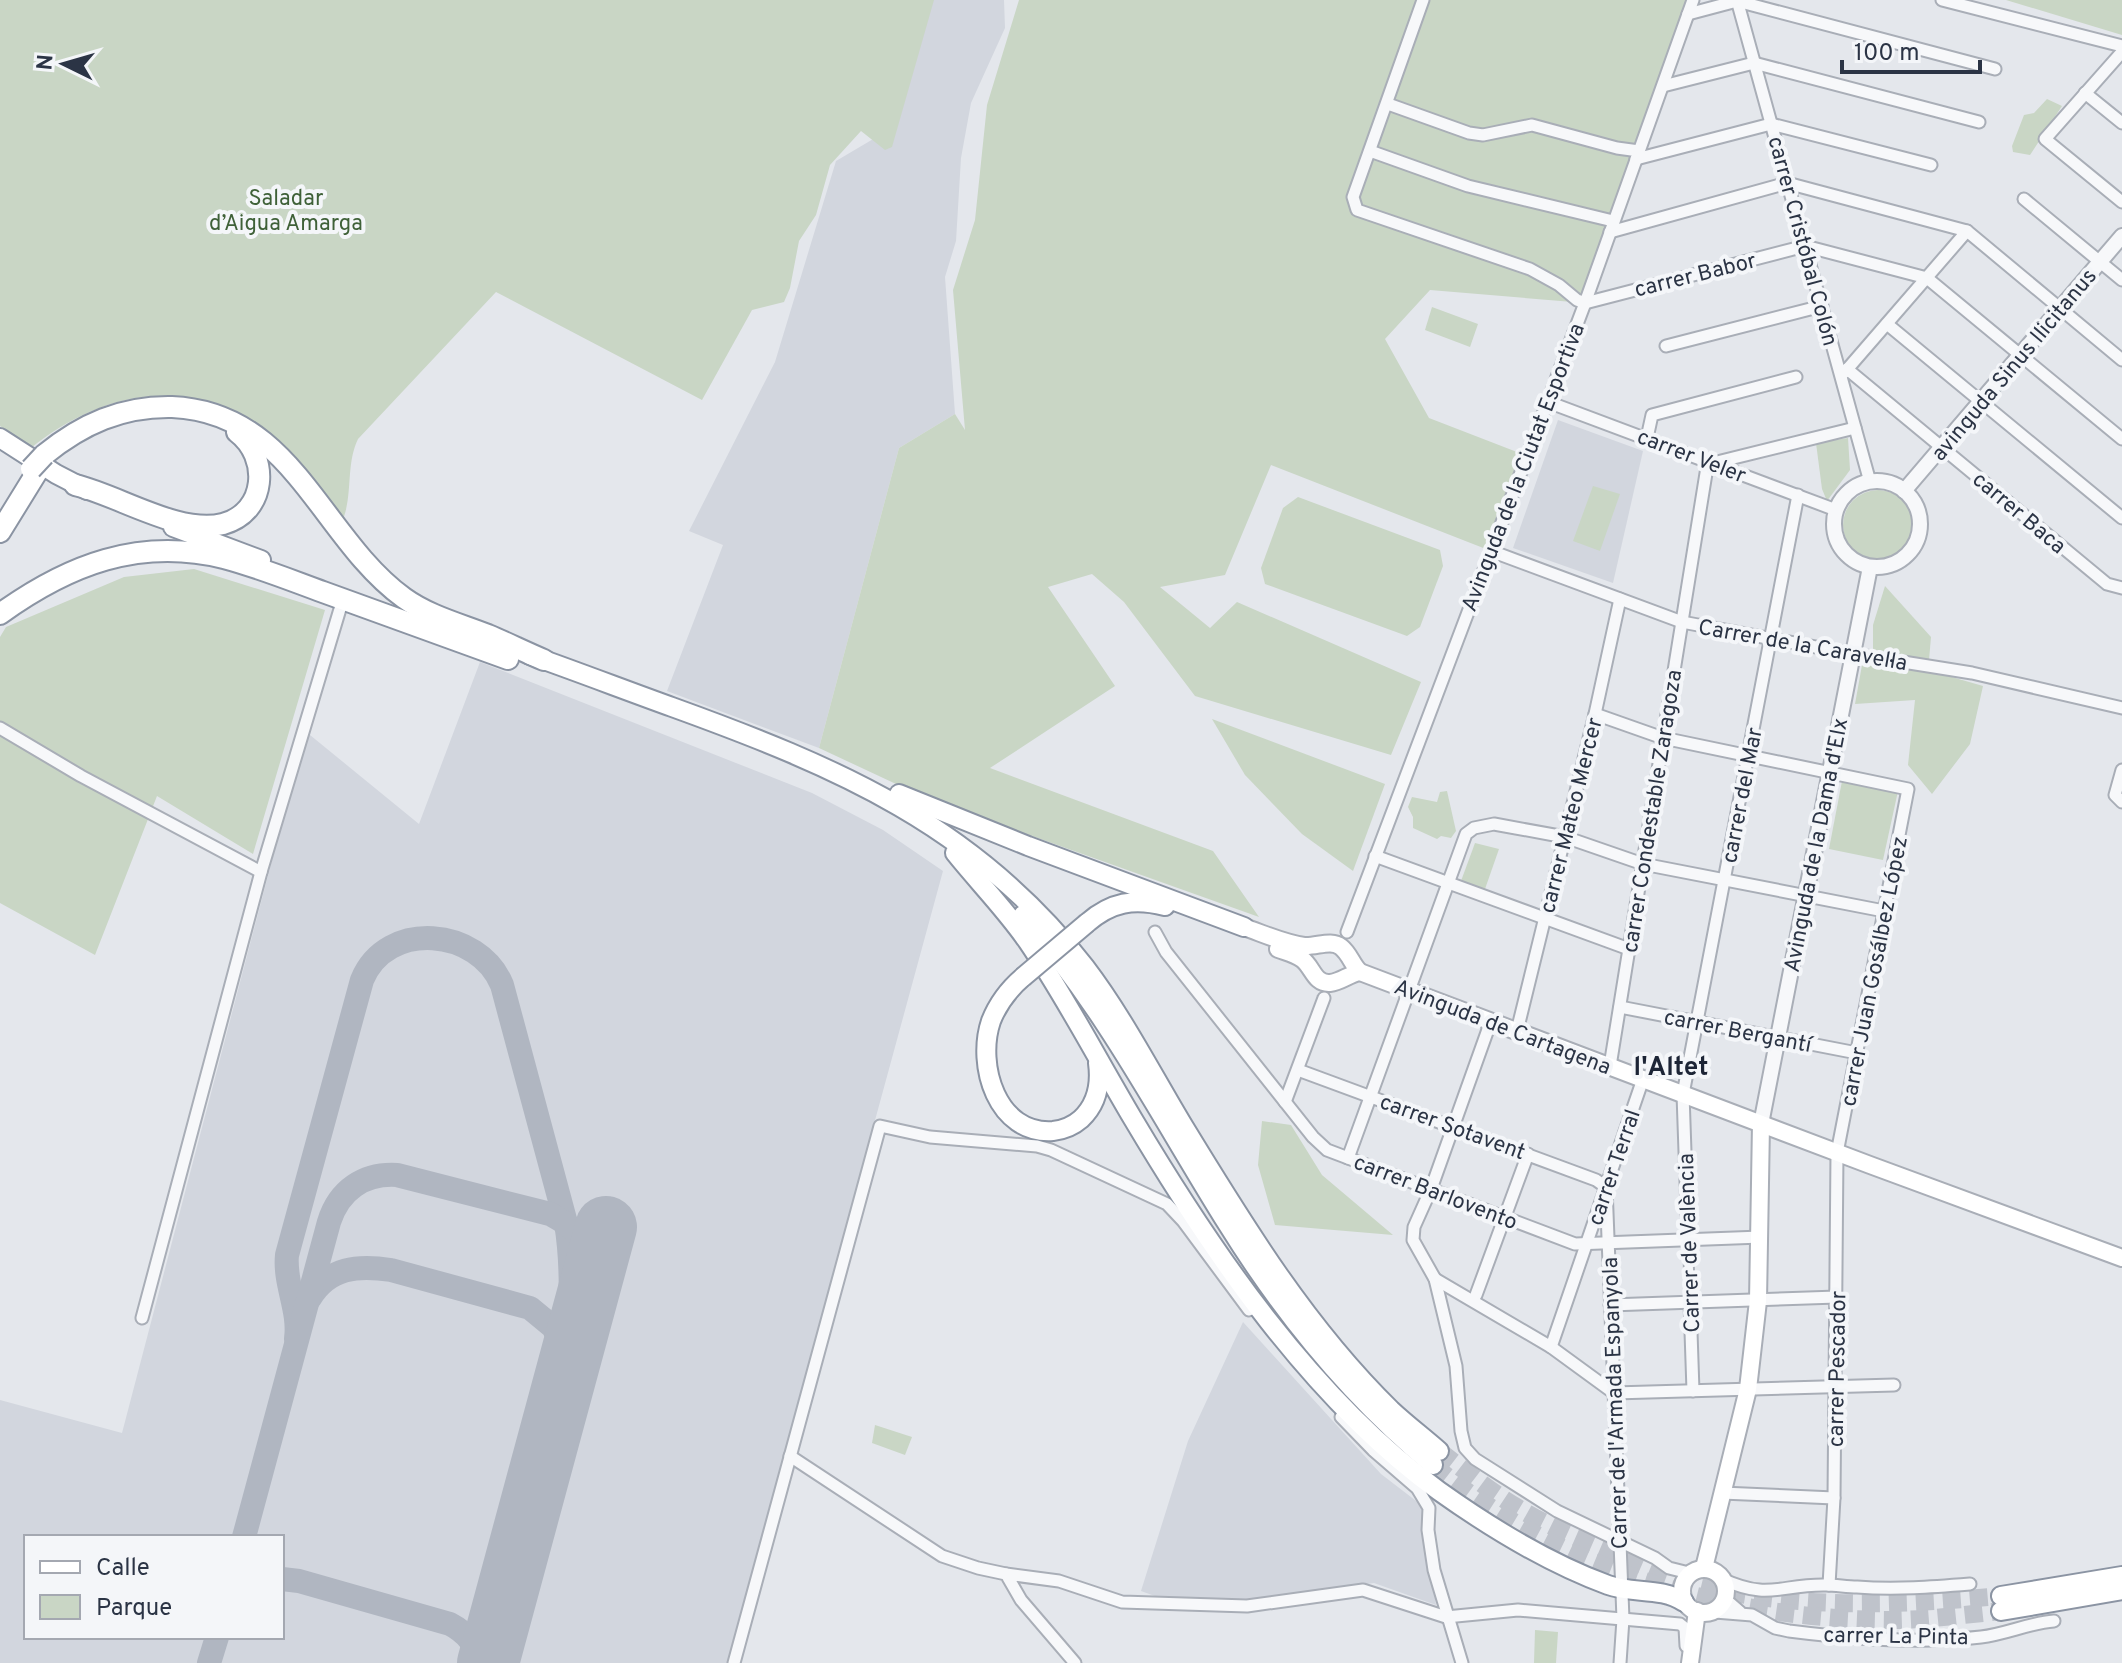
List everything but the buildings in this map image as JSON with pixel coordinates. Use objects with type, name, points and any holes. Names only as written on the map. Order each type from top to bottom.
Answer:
[{"type":"highway","points":[[0,518],[40,464],[69,435],[86,425],[136,409],[155,407],[192,410],[220,417],[247,430],[281,456],[375,573],[404,598],[427,612],[544,660]]},
{"type":"highway","points":[[0,532],[40,464],[79,435],[127,416],[164,412],[218,423],[237,433],[250,445],[260,472],[258,491],[245,511],[229,522],[208,526],[183,523],[75,485]]},
{"type":"highway","points":[[0,438],[75,485],[155,520],[392,609],[544,660],[746,734],[843,775],[896,793],[1236,928]]},
{"type":"highway","points":[[0,614],[25,596],[73,570],[110,559],[150,552],[197,553],[222,558],[353,602],[805,770],[903,818],[987,879],[1018,910],[1078,982],[1230,1228],[1298,1326],[1377,1416],[1436,1458],[1342,1358],[1307,1315],[1240,1217],[1119,1018],[1065,943],[1004,881],[960,844],[914,814],[843,775]]},
{"type":"highway","points":[[392,609],[508,659]]},
{"type":"highway","points":[[955,853],[1022,933],[1173,1184],[1224,1259],[1300,1357],[1341,1403],[1416,1472],[1499,1531],[1622,1590],[1661,1592],[1690,1607]]},
{"type":"highway","points":[[1097,1056],[1098,1092],[1094,1102],[1076,1123],[1057,1130],[1042,1131],[1028,1127],[1007,1112],[990,1080],[986,1043],[996,1011],[1011,988],[1109,907],[1138,901],[1236,928]]},
{"type":"highway","points":[[2122,1576],[2001,1604],[2122,1590]]},
{"type":"main road","points":[[1236,928],[1288,943],[1340,946],[1338,970]]},
{"type":"main road","points":[[1236,928],[1292,954],[1338,970]]},
{"type":"main road","points":[[1326,944],[1312,955],[1338,970]]},
{"type":"main road","name":"Avinguda de Cartagena","points":[[1338,970],[1409,990],[2122,1258]]},
{"type":"main road","points":[[1688,1663],[1690,1607],[1681,1590],[1697,1570],[1722,1493],[1748,1389],[1758,1301],[1761,1124]]},
{"type":"main road","points":[[1690,1607],[1720,1605],[1726,1586],[1716,1572],[1697,1570]]},
{"type":"street","points":[[1423,0],[1353,197],[1357,210],[1530,269],[1585,303]]},
{"type":"street","name":"Avinguda de la Ciutat Esportiva","points":[[1347,932],[1585,303],[1693,0]]},
{"type":"street","points":[[1942,0],[2122,49],[2045,139],[2122,202]]},
{"type":"street","points":[[1688,14],[1737,1],[1995,69]]},
{"type":"street","name":"carrer Cristóbal Colón","points":[[1737,1],[1822,306],[1844,373],[1870,482]]},
{"type":"street","points":[[1663,86],[1754,63],[1979,122]]},
{"type":"street","points":[[2085,93],[2122,123]]},
{"type":"street","points":[[1388,104],[1469,133],[1483,135],[1532,125],[1638,155],[1771,124],[1931,165]]},
{"type":"street","points":[[1370,151],[1468,186],[1612,226],[1787,183],[1967,231],[2122,360]]},
{"type":"street","points":[[2024,199],[2122,280]]},
{"type":"street","points":[[1844,373],[1967,231]]},
{"type":"street","name":"avinguda Sinus Ilicitanus","points":[[1904,491],[2122,236]]},
{"type":"street","points":[[1805,246],[1927,278],[2122,439]]},
{"type":"street","name":"carrer Babor","points":[[1585,303],[1805,246]]},
{"type":"street","points":[[1666,346],[1822,306]]},
{"type":"street","points":[[1887,324],[2122,518]]},
{"type":"street","name":"carrer Baca","points":[[1844,373],[1942,448],[2107,584],[2122,588]]},
{"type":"street","points":[[1647,438],[1652,415],[1796,377]]},
{"type":"street","name":"carrer Veler","points":[[1548,402],[1836,510]]},
{"type":"street","points":[[1710,462],[1855,428]]},
{"type":"street","name":"carrer Condestable Zaragoza","points":[[1610,1066],[1710,462]]},
{"type":"street","points":[[1870,482],[1888,483],[1904,491],[1918,513],[1917,539],[1911,550],[1896,563],[1883,567],[1870,567],[1851,559],[1838,543],[1834,530],[1836,510],[1849,491],[1870,482]]},
{"type":"street","name":"carrer del Mar","points":[[1683,1094],[1798,495]]},
{"type":"street","name":"Carrer de la Caravel·la","points":[[1491,551],[1682,622],[1972,673],[2122,708]]},
{"type":"street","name":"Avinguda de la Dama d'Elx","points":[[1761,1124],[1870,567]]},
{"type":"street","name":"carrer Mateo Mercer","points":[[1517,1031],[1620,599]]},
{"type":"street","points":[[142,1318],[261,872],[353,602]]},
{"type":"street","points":[[1595,714],[1663,738],[1830,772]]},
{"type":"street","points":[[0,728],[81,776],[261,872]]},
{"type":"street","points":[[2122,770],[2115,795],[2122,802]]},
{"type":"street","name":"carrer Juan Gosálbez López","points":[[1830,772],[1908,789],[1837,1153]]},
{"type":"street","points":[[1348,1158],[1466,834],[1474,828],[1494,824],[1565,837],[1643,864],[1884,911]]},
{"type":"street","points":[[1375,856],[1629,949]]},
{"type":"street","name":"carrer Barlovento","points":[[1155,932],[1166,952],[1319,1145],[1575,1244],[1761,1237]]},
{"type":"street","points":[[1326,944],[1337,942],[1347,932]]},
{"type":"street","points":[[1285,1102],[1324,998],[1338,970],[1347,932]]},
{"type":"street","name":"carrer Bergantí","points":[[1620,1007],[1857,1053]]},
{"type":"street","points":[[1491,1021],[1431,1189],[1414,1227],[1413,1240],[1435,1279],[1456,1366],[1465,1448],[1475,1459],[1557,1511],[1655,1558],[1669,1568],[1697,1570]]},
{"type":"street","points":[[1270,1083],[1284,1085],[1297,1074]]},
{"type":"street","name":"carrer Sotavent","points":[[1297,1074],[1370,1095],[1596,1180],[1606,1187]]},
{"type":"street","name":"carrer Terral","points":[[1551,1347],[1643,1079]]},
{"type":"street","name":"Carrer de València","points":[[1683,1094],[1693,1391]]},
{"type":"street","points":[[734,1663],[880,1126],[930,1137],[1037,1146],[1161,1199],[1183,1221],[1291,1362],[1373,1450],[1424,1497],[1429,1508],[1428,1530],[1434,1570],[1462,1663]]},
{"type":"street","name":"carrer Pescador","points":[[1829,1585],[1834,1498],[1837,1153]]},
{"type":"street","points":[[1476,1295],[1528,1154]]},
{"type":"street","name":"Carrer de l'Armada Espanyola","points":[[1606,1187],[1623,1619],[1620,1663]]},
{"type":"street","points":[[1435,1279],[1551,1347],[1614,1393],[1894,1385]]},
{"type":"street","points":[[1610,1305],[1837,1297]]},
{"type":"street","points":[[790,1456],[942,1556],[1006,1574],[1059,1581],[1122,1602],[1247,1606],[1363,1590],[1446,1617],[1518,1610],[1683,1625],[1688,1663]]},
{"type":"street","points":[[1722,1493],[1834,1498]]},
{"type":"street","points":[[1006,1574],[1021,1600],[1075,1663]]},
{"type":"street","points":[[1722,1579],[1744,1589],[1761,1592],[1798,1585],[1902,1588],[1970,1584]]},
{"type":"street","name":"carrer La Pinta","points":[[1720,1605],[1752,1615],[1775,1628],[1877,1639],[1984,1636],[2034,1622],[2054,1621]]},
{"type":"shaded area","points":[[921,0],[1004,0],[1005,28],[971,103],[961,158],[956,241],[945,277],[955,414],[899,448],[819,748],[667,691],[723,545],[689,531],[775,362],[836,161],[880,135]]},
{"type":"shaded area","points":[[1558,420],[1643,451],[1613,583],[1513,548]]},
{"type":"shaded area","points":[[480,662],[812,793],[883,830],[943,871],[727,1663],[0,1663],[0,1400],[122,1433],[304,738],[310,735],[419,824]]},
{"type":"shaded area","points":[[1243,1322],[1381,1474],[1424,1507],[1436,1605],[1374,1583],[1240,1601],[1163,1599],[1141,1591],[1188,1441]]},
{"type":"green space","name":"Saladar d’Aigua Amarga","points":[[0,0],[934,0],[892,147],[885,150],[861,131],[830,165],[816,215],[799,241],[790,288],[784,302],[752,310],[702,400],[496,292],[358,439],[341,524],[304,471],[282,447],[195,401],[151,396],[108,405],[67,424],[31,448],[0,426]]},
{"type":"green space","points":[[1019,0],[1688,0],[1585,303],[1430,290],[1385,339],[1429,418],[1527,456],[1491,551],[1271,465],[1225,575],[1160,587],[1210,628],[1237,602],[1421,682],[1391,755],[1195,696],[1124,602],[1092,574],[1048,587],[1115,686],[990,768],[1213,851],[1259,917],[926,798],[819,748],[899,448],[955,414],[965,430],[953,290],[975,220],[987,105]]},
{"type":"green space","points":[[2006,0],[2122,0],[2122,35]]},
{"type":"green space","points":[[2047,99],[2062,106],[2030,155],[2013,152],[2012,146],[2024,115],[2034,113]]},
{"type":"green space","points":[[1432,307],[1478,324],[1470,347],[1425,330]]},
{"type":"green space","points":[[1848,438],[1850,470],[1827,501],[1822,489],[1816,443]]},
{"type":"green space","points":[[1593,486],[1620,494],[1600,551],[1573,541]]},
{"type":"green space","points":[[1871,490],[1885,490],[1907,505],[1913,525],[1911,538],[1903,550],[1885,560],[1871,560],[1849,545],[1843,532],[1843,518],[1858,496]]},
{"type":"green space","points":[[1298,497],[1440,550],[1443,566],[1420,627],[1407,636],[1265,584],[1261,568],[1283,508]]},
{"type":"green space","points":[[194,569],[325,610],[253,854],[157,796],[95,955],[0,903],[0,637],[6,627],[124,577]]},
{"type":"green space","points":[[1885,586],[1931,637],[1929,660],[1873,650],[1873,625]]},
{"type":"green space","points":[[1862,665],[1924,669],[1983,686],[1970,744],[1932,794],[1908,765],[1915,700],[1855,704]]},
{"type":"green space","points":[[1212,719],[1385,784],[1353,871],[1302,834],[1245,775]]},
{"type":"green space","points":[[1842,781],[1898,791],[1883,860],[1829,849]]},
{"type":"green space","points":[[1447,791],[1456,831],[1451,838],[1441,836],[1437,839],[1413,828],[1413,817],[1408,807],[1412,797],[1437,802],[1440,792]]},
{"type":"green space","points":[[1475,843],[1499,849],[1485,889],[1461,881]]},
{"type":"green space","points":[[1262,1121],[1291,1125],[1322,1175],[1393,1235],[1275,1225],[1258,1165]]},
{"type":"green space","points":[[875,1425],[912,1437],[905,1455],[872,1443]]},
{"type":"green space","points":[[1535,1630],[1558,1632],[1556,1663],[1534,1663]]},
{"type":"taxiway","points":[[296,1339],[287,1255],[362,980],[374,960],[391,947],[411,940],[433,938],[454,942],[474,952],[490,966],[502,985],[566,1223],[571,1278],[567,1371]]},
{"type":"taxiway","points":[[245,1535],[329,1222],[339,1201],[354,1186],[374,1177],[397,1175],[550,1214],[570,1227],[584,1242],[590,1260],[590,1285]]},
{"type":"taxiway","points":[[310,1298],[326,1280],[345,1270],[391,1270],[530,1308],[553,1327],[565,1357]]},
{"type":"taxiway","points":[[284,1579],[450,1624],[470,1640],[482,1663]]},
{"type":"taxiway","points":[[209,1663],[216,1639]]},
{"type":"runway","points":[[488,1663],[606,1227]]},
{"type":"tunnel","points":[[1439,1451],[1494,1492],[1538,1519],[1647,1568],[1687,1582],[1735,1593],[1811,1602],[1925,1602],[2001,1596]]},
{"type":"tunnel","points":[[1433,1465],[1481,1501],[1533,1533],[1587,1559],[1701,1597],[1820,1617],[1880,1620],[2001,1611]]},
{"type":"district","name":"l'Altet","points":[[1671,1066]]}]
